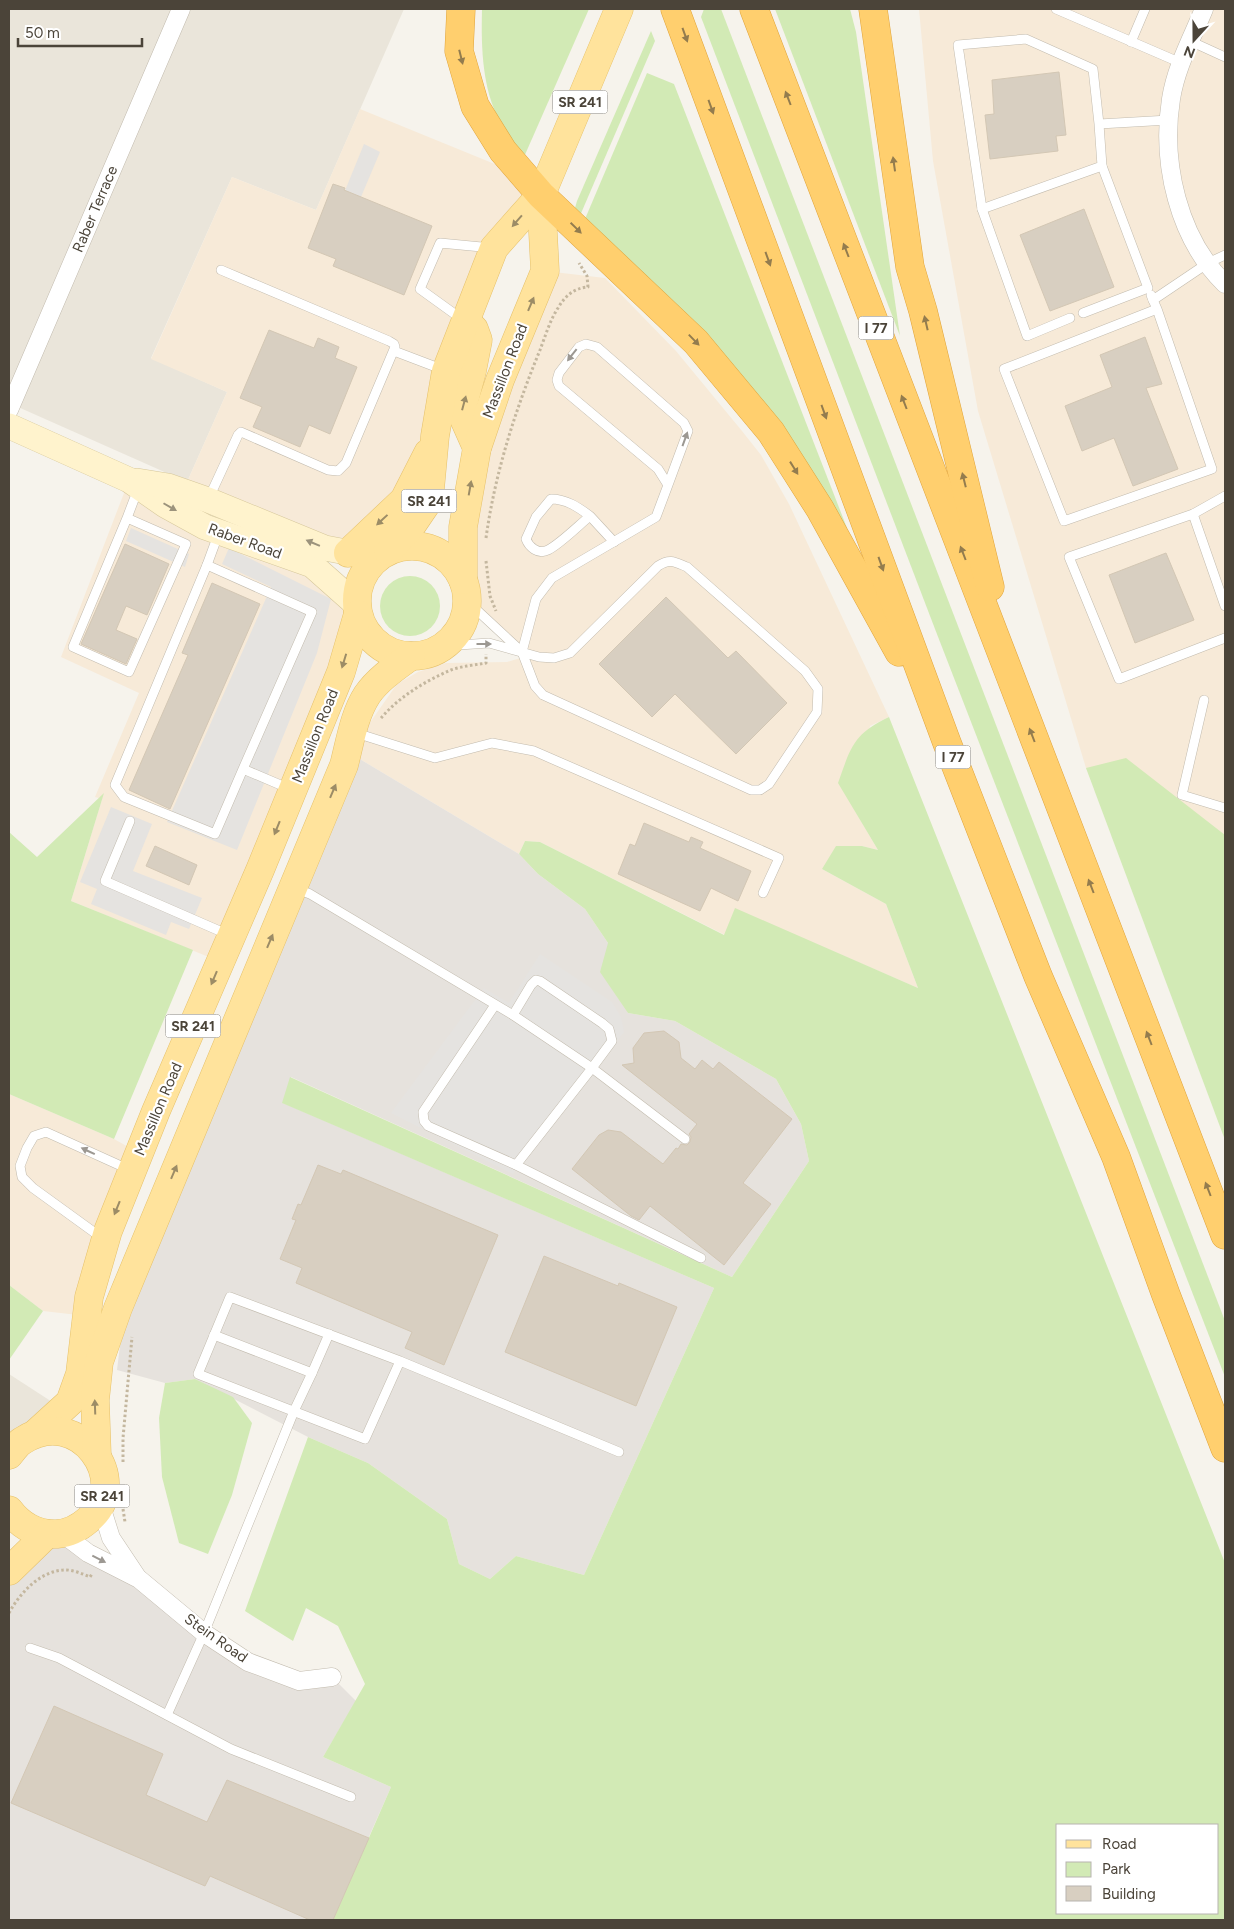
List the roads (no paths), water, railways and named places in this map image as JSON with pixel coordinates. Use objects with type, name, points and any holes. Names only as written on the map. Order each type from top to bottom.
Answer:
[{"type":"highway","points":[[461,9],[459,51],[476,106],[503,151],[541,195],[696,342],[772,432],[820,509],[947,743]]},
{"type":"highway","name":"I 77","points":[[675,9],[947,743],[1038,976],[1116,1157],[1166,1295],[1225,1448]]},
{"type":"highway","name":"I 77","points":[[754,9],[1225,1235]]},
{"type":"highway","points":[[873,9],[910,267],[923,311],[982,548],[999,648]]},
{"type":"main road","name":"Massillon Road","points":[[382,555],[412,525],[429,500],[435,436],[446,371],[494,248],[541,195],[619,9]]},
{"type":"main road","name":"Massillon Road","points":[[465,590],[463,527],[476,448],[500,380],[545,271],[541,195]]},
{"type":"main road","points":[[466,322],[474,330],[478,340],[461,412],[476,448]]},
{"type":"main road","points":[[348,553],[404,500],[424,463],[435,436]]},
{"type":"main road","points":[[406,546],[424,547],[442,554],[456,567],[465,590],[465,618],[457,634],[444,646],[429,654],[411,656],[394,653],[379,645],[366,631],[358,609],[357,596],[362,577],[372,562],[382,555],[406,546]]},
{"type":"main road","name":"Massillon Road","points":[[20,1441],[70,1402],[80,1374],[89,1297],[106,1240],[156,1111],[232,936],[341,672],[358,609]]},
{"type":"main road","name":"Massillon Road","points":[[97,1456],[95,1400],[99,1362],[118,1308],[344,765],[362,735],[357,714],[368,694],[390,672],[411,656]]},
{"type":"main road","points":[[20,1441],[54,1431],[71,1434],[86,1443],[97,1456]]},
{"type":"main road","name":"SR 241","points":[[9,1571],[55,1534],[78,1528],[112,1502],[104,1488],[103,1471],[97,1456]]},
{"type":"main road","points":[[9,1510],[16,1520],[30,1530],[55,1534]]},
{"type":"street","name":"Raber Terrace","points":[[9,410],[181,9]]},
{"type":"street","points":[[1204,9],[1181,63],[1172,98],[1169,120],[1169,160],[1175,190],[1190,232],[1208,264],[1225,284]]},
{"type":"street","name":"Raber Road","points":[[9,426],[134,483],[165,505],[205,527],[312,565],[358,609]]},
{"type":"street","name":"Raber Road","points":[[134,483],[168,486],[208,500],[324,548],[348,553],[382,555]]},
{"type":"street","name":"Stein Road","points":[[112,1502],[111,1538],[138,1579]]},
{"type":"street","name":"Stein Road","points":[[55,1534],[138,1579],[204,1633],[248,1662],[299,1681],[332,1677]]},
{"type":"lane","points":[[1056,9],[1181,63]]},
{"type":"lane","points":[[1131,42],[1146,9]]},
{"type":"lane","points":[[1070,318],[1027,336],[982,209],[958,45],[1026,39],[1093,69],[1102,166],[1155,304],[1212,469],[1064,521],[1004,369],[1155,304],[1208,264],[1225,255]]},
{"type":"lane","points":[[1190,41],[1225,57]]},
{"type":"lane","points":[[1099,124],[1169,120]]},
{"type":"lane","points":[[982,209],[1102,166]]},
{"type":"lane","points":[[466,322],[420,289],[440,243],[494,248]]},
{"type":"lane","points":[[208,500],[241,432],[328,470],[338,472],[342,469],[394,351],[394,344],[221,270]]},
{"type":"lane","points":[[1083,313],[1148,288]]},
{"type":"lane","points":[[522,652],[536,598],[552,578],[656,517],[668,485],[688,431],[684,423],[597,347],[586,344],[579,347],[559,373],[557,380],[559,386],[658,469],[668,485]]},
{"type":"lane","points":[[394,351],[446,371]]},
{"type":"lane","points":[[127,518],[186,544],[129,672],[73,647],[127,518],[134,483]]},
{"type":"lane","points":[[1225,496],[1193,514],[1069,557],[1119,679],[1225,638]]},
{"type":"lane","points":[[590,516],[547,551],[529,546],[526,539],[536,517],[551,499],[560,499],[578,507],[590,516],[614,542]]},
{"type":"lane","points":[[1193,514],[1225,606]]},
{"type":"lane","points":[[206,565],[312,612],[215,834],[124,797],[115,785],[219,532]]},
{"type":"lane","points":[[444,646],[487,643],[522,652],[539,657],[554,658],[570,653],[658,566],[665,561],[675,562],[687,567],[805,671],[818,688],[817,712],[769,784],[760,790],[751,790],[543,695],[535,686],[522,652],[495,627],[465,590]]},
{"type":"lane","points":[[1204,700],[1182,795],[1225,808]]},
{"type":"lane","points":[[362,735],[435,758],[492,743],[534,752],[778,858],[763,893]]},
{"type":"lane","points":[[243,769],[293,790]]},
{"type":"lane","points":[[130,821],[105,881],[232,936]]},
{"type":"lane","points":[[293,887],[310,894],[513,1015],[592,1068],[685,1139]]},
{"type":"lane","points":[[513,1015],[533,982],[536,980],[544,982],[609,1029],[612,1041],[516,1165]]},
{"type":"lane","points":[[495,1005],[423,1112],[424,1121],[428,1126],[516,1165],[701,1258]]},
{"type":"lane","points":[[106,1240],[33,1188],[22,1177],[20,1166],[34,1136],[46,1132],[132,1171]]},
{"type":"lane","points":[[400,1361],[365,1439],[198,1374],[230,1296],[400,1361],[619,1452]]},
{"type":"lane","points":[[167,1715],[204,1633],[294,1411],[329,1334]]},
{"type":"lane","points":[[214,1335],[312,1373]]},
{"type":"lane","points":[[30,1648],[59,1658],[231,1749],[351,1798]]}]
